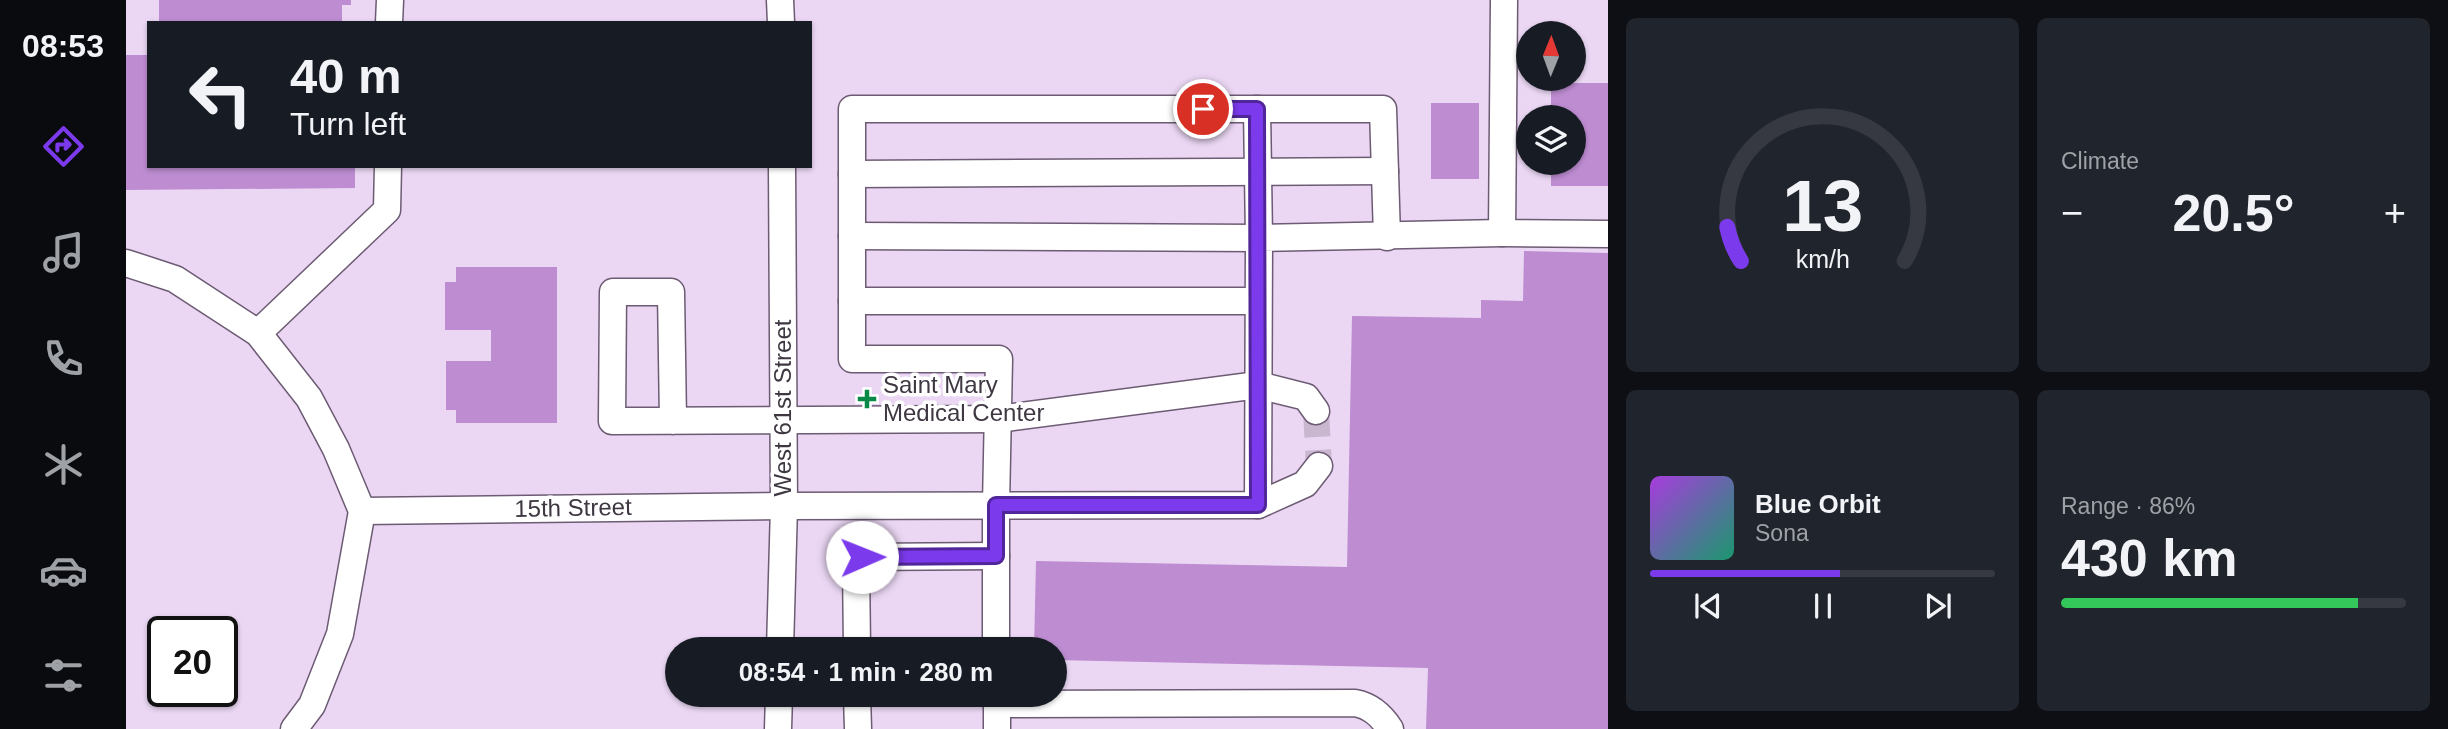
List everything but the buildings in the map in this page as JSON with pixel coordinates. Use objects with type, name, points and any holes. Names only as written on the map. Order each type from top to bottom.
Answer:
[{"type":"street","points":[[389,21],[390,0]]},
{"type":"street","points":[[780,0],[780,21]]},
{"type":"street","points":[[1502,233],[1504,0]]},
{"type":"street","points":[[996,637],[999,359],[852,359],[852,108],[1383,109],[1387,237]]},
{"type":"street","points":[[1257,109],[1258,505],[1305,484],[1318,466]]},
{"type":"street","points":[[258,333],[387,210],[388,168]]},
{"type":"street","name":"West 61st Street","points":[[780,637],[784,506],[782,168]]},
{"type":"street","points":[[852,174],[1385,171]]},
{"type":"street","points":[[852,236],[1259,239],[1502,233],[1608,234]]},
{"type":"street","points":[[126,263],[175,279],[258,333],[309,398],[336,449],[362,511],[341,634],[312,705],[294,729]]},
{"type":"street","points":[[673,421],[671,292],[613,292],[612,421],[673,421],[783,421],[998,419],[1258,385],[1307,397],[1315,411]]},
{"type":"street","points":[[852,301],[1258,301]]},
{"type":"street","name":"15th Street","points":[[362,511],[784,506],[1258,505]]},
{"type":"street","points":[[857,637],[856,564],[862,557],[996,556]]},
{"type":"street","points":[[997,709],[1355,703],[1381,716],[1390,729]]},
{"type":"street","points":[[778,729],[779,707]]},
{"type":"street","points":[[857,707],[858,729]]},
{"type":"tunnel","points":[[1316,411],[1319,466]]},
{"type":"place","name":"Saint Mary Medical Center","points":[[867,399]]},
{"type":"route","points":[[862,557],[996,556],[996,505],[1258,505],[1257,109],[1203,109]]}]
